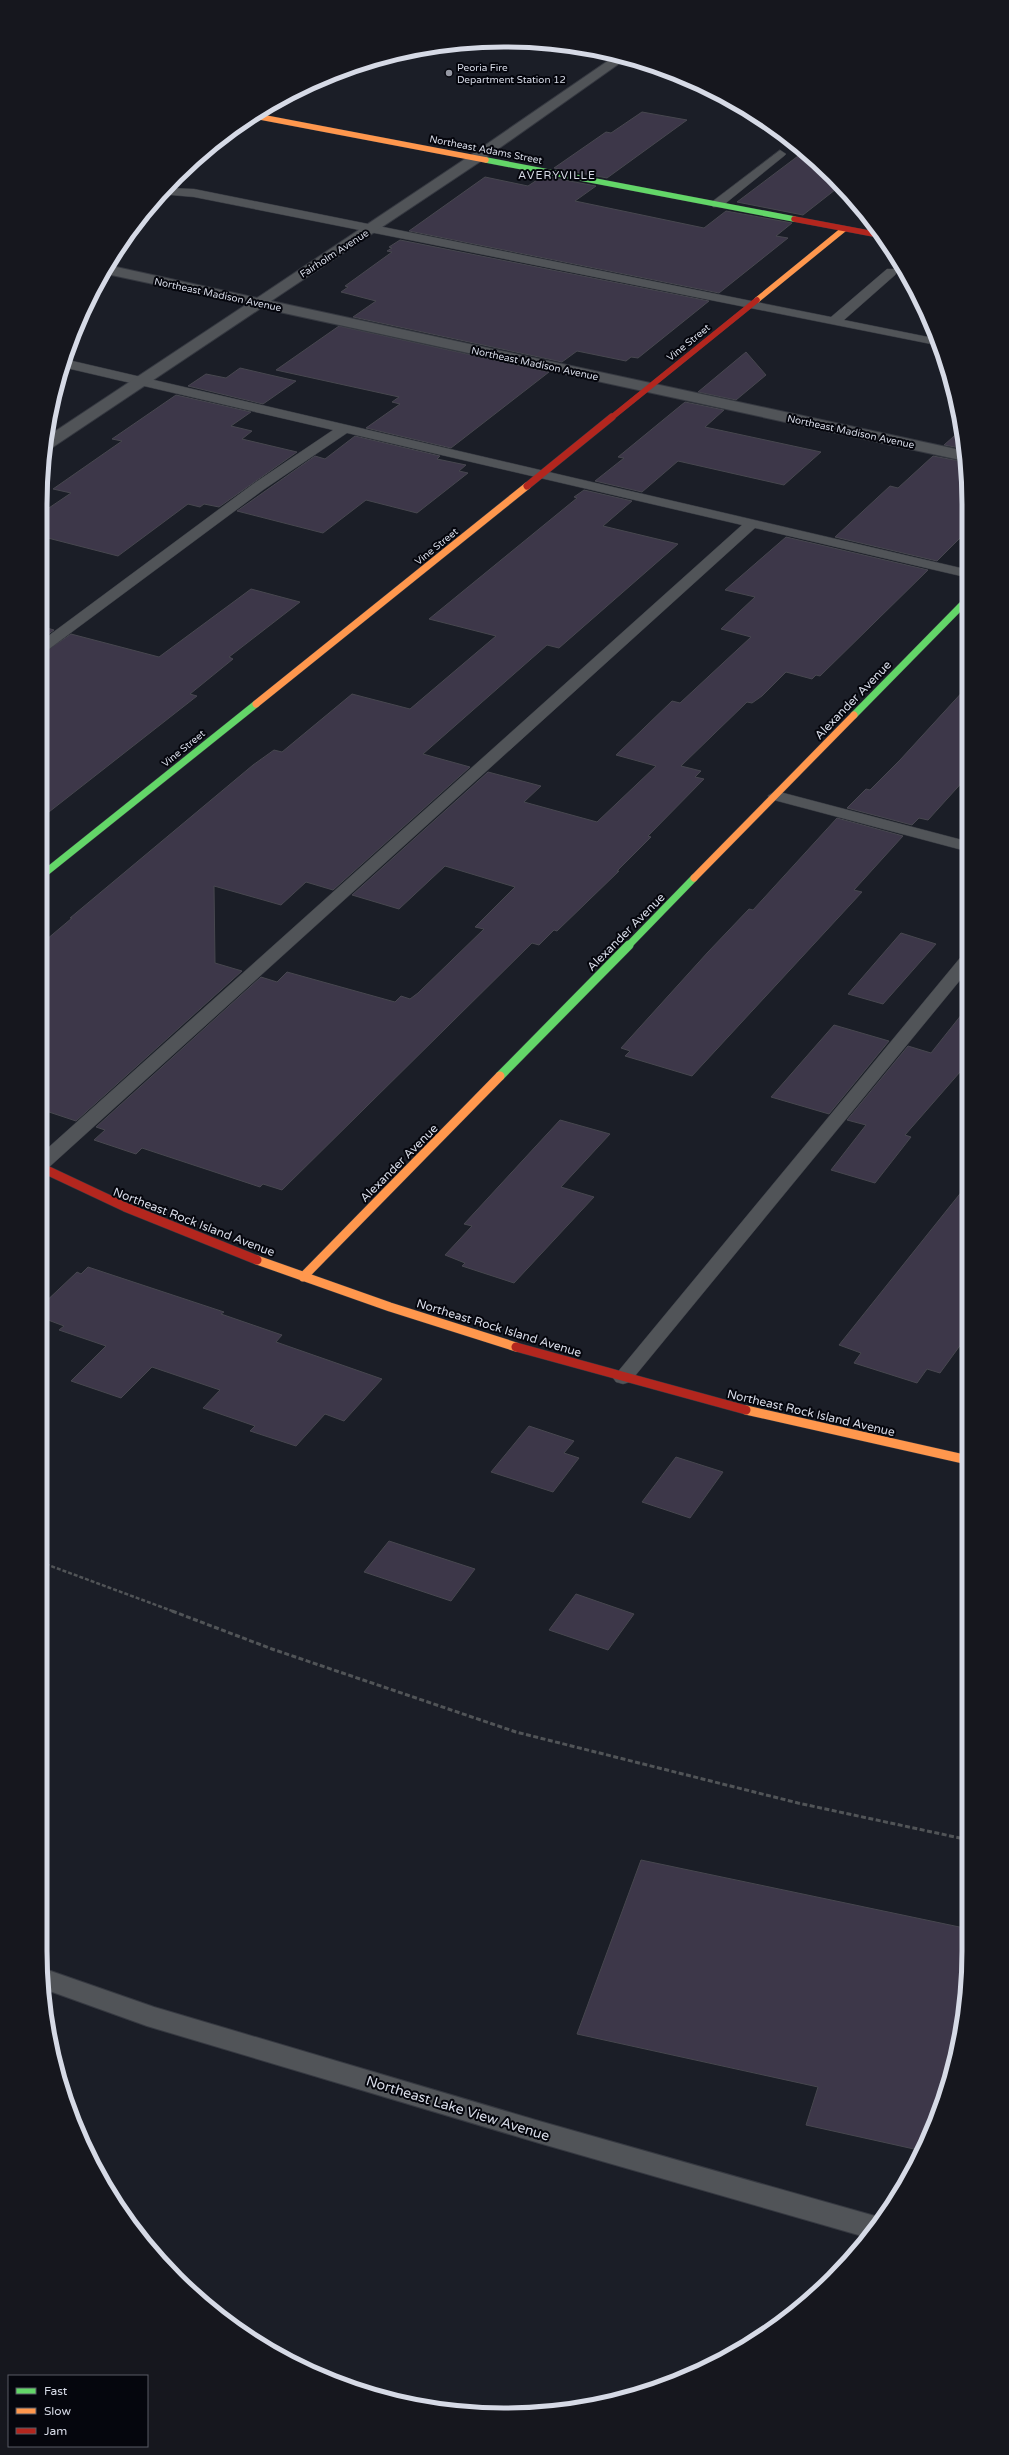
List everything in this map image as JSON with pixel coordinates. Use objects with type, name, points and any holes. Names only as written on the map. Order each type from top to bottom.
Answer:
[{"type":"street","name":"Fairholm Avenue","points":[[52,441],[476,158],[616,61]]},
{"type":"street","name":"Northeast Adams Street","points":[[261,117],[874,235]]},
{"type":"street","name":"Vine Street","points":[[47,871],[544,474],[844,229]]},
{"type":"street","name":"Northeast Madison Avenue","points":[[111,271],[959,455]]},
{"type":"street","name":"Alexander Avenue","points":[[303,1277],[962,605]]},
{"type":"street","name":"Northeast Rock Island Avenue","points":[[47,1170],[108,1202],[303,1277],[476,1335],[623,1378],[817,1429],[962,1459]]},
{"type":"street","name":"Northeast Lake View Avenue","points":[[48,1980],[162,2020],[539,2132],[869,2226]]},
{"type":"lane","points":[[717,204],[780,154]]},
{"type":"lane","points":[[171,192],[194,193],[932,342]]},
{"type":"lane","points":[[834,322],[891,272]]},
{"type":"lane","points":[[69,364],[962,572]]},
{"type":"lane","points":[[47,644],[258,487],[345,428]]},
{"type":"lane","points":[[47,1160],[753,523]]},
{"type":"lane","points":[[776,796],[962,845]]},
{"type":"lane","points":[[623,1378],[962,967]]},
{"type":"path","points":[[47,1565],[272,1649],[516,1732],[798,1803],[962,1838]]},
{"type":"building","points":[[642,112],[687,120],[607,178],[554,168],[606,132],[611,133]]},
{"type":"building","points":[[799,155],[836,189],[803,215],[737,202]]},
{"type":"building","points":[[543,176],[596,186],[575,201],[704,228],[726,211],[792,223],[776,236],[788,238],[719,293],[409,231],[485,177],[528,186]]},
{"type":"building","points":[[400,240],[709,301],[638,358],[631,357],[626,361],[577,351],[562,362],[353,317],[376,301],[341,292],[348,287],[345,286],[392,252],[387,251],[392,248],[389,247]]},
{"type":"building","points":[[339,326],[549,372],[451,448],[366,428],[400,404],[392,402],[399,397],[276,370]]},
{"type":"building","points":[[746,352],[766,375],[736,400],[698,392]]},
{"type":"building","points":[[240,368],[296,381],[263,404],[188,386],[206,374],[226,378]]},
{"type":"building","points":[[176,395],[251,412],[231,426],[252,431],[242,439],[297,452],[219,507],[204,504],[200,507],[188,504],[118,556],[47,538],[47,509],[71,493],[53,489],[122,441],[112,439]]},
{"type":"building","points":[[685,402],[724,410],[705,427],[821,452],[784,485],[678,461],[642,492],[595,481],[624,458],[618,457]]},
{"type":"building","points":[[956,434],[958,448],[944,445]]},
{"type":"building","points":[[355,436],[440,456],[437,459],[466,465],[459,471],[468,473],[417,513],[366,500],[323,533],[237,511],[315,456],[325,459]]},
{"type":"building","points":[[933,456],[960,461],[962,536],[937,561],[835,537],[890,486],[898,488]]},
{"type":"building","points":[[584,490],[632,501],[603,526],[678,544],[559,648],[547,645],[423,754],[470,767],[333,890],[306,882],[281,905],[214,886],[215,963],[242,971],[76,1121],[47,1111],[47,939],[72,918],[70,918],[253,765],[274,750],[282,752],[352,694],[410,709],[496,636],[429,619],[577,498],[574,497]]},
{"type":"building","points":[[786,537],[928,570],[820,676],[816,675],[812,679],[786,672],[762,696],[752,703],[747,702],[681,766],[701,771],[695,777],[704,779],[648,836],[651,837],[617,871],[619,871],[557,931],[554,930],[539,945],[532,943],[282,1190],[263,1184],[260,1187],[142,1148],[136,1154],[94,1140],[105,1130],[96,1127],[261,977],[277,982],[287,972],[395,1002],[401,996],[410,999],[418,993],[484,929],[475,927],[515,887],[445,866],[399,909],[352,895],[488,772],[541,786],[524,802],[597,822],[656,766],[616,755],[672,701],[680,703],[751,637],[721,629],[755,597],[725,590]]},
{"type":"building","points":[[251,589],[300,602],[229,657],[233,659],[190,694],[197,696],[47,814],[47,650],[71,634],[159,657]]},
{"type":"building","points":[[47,628],[54,630],[47,635]]},
{"type":"building","points":[[962,692],[962,782],[928,820],[919,818],[912,825],[847,808],[866,789],[870,790],[900,760]]},
{"type":"building","points":[[837,818],[903,836],[854,890],[862,892],[692,1076],[625,1056],[630,1051],[621,1048],[708,952],[749,909],[753,910]]},
{"type":"building","points":[[901,933],[936,944],[883,1004],[848,994]]},
{"type":"building","points":[[962,1014],[962,1070],[905,1135],[911,1137],[875,1183],[831,1170],[866,1125],[847,1120],[908,1046],[931,1053]]},
{"type":"building","points":[[834,1025],[889,1041],[829,1114],[771,1097]]},
{"type":"building","points":[[560,1120],[610,1134],[561,1187],[594,1197],[514,1283],[462,1266],[465,1263],[445,1255],[472,1226],[464,1224]]},
{"type":"building","points":[[962,1191],[962,1343],[940,1373],[927,1369],[917,1383],[854,1363],[861,1353],[839,1345]]},
{"type":"building","points":[[88,1267],[224,1312],[221,1314],[282,1335],[276,1342],[382,1379],[344,1421],[325,1414],[296,1446],[250,1431],[255,1426],[203,1408],[220,1390],[152,1367],[121,1398],[71,1381],[106,1346],[59,1330],[64,1326],[47,1320],[47,1300],[77,1272],[81,1274]]},
{"type":"building","points":[[529,1426],[574,1441],[564,1453],[579,1458],[553,1492],[491,1472]]},
{"type":"building","points":[[676,1457],[723,1472],[690,1518],[642,1502]]},
{"type":"building","points":[[389,1541],[475,1569],[451,1601],[364,1572]]},
{"type":"building","points":[[576,1594],[634,1614],[608,1650],[549,1630]]},
{"type":"building","points":[[641,1860],[962,1928],[961,1980],[953,2040],[938,2098],[917,2150],[806,2125],[818,2087],[577,2034]]},
{"type":"traffic: fast","points":[[486,160],[794,219]]},
{"type":"traffic: fast","points":[[854,715],[962,605]]},
{"type":"traffic: fast","points":[[47,871],[256,704]]},
{"type":"traffic: fast","points":[[500,1076],[694,878]]},
{"type":"traffic: slow","points":[[261,117],[486,160]]},
{"type":"traffic: slow","points":[[757,300],[844,229]]},
{"type":"traffic: slow","points":[[256,704],[527,486]]},
{"type":"traffic: slow","points":[[694,878],[854,715]]},
{"type":"traffic: slow","points":[[303,1277],[500,1076]]},
{"type":"traffic: slow","points":[[257,1260],[390,1307],[516,1347]]},
{"type":"traffic: slow","points":[[746,1410],[962,1459]]},
{"type":"traffic: jam","points":[[794,219],[873,234]]},
{"type":"traffic: jam","points":[[527,486],[757,300]]},
{"type":"traffic: jam","points":[[47,1170],[125,1207],[257,1260]]},
{"type":"traffic: jam","points":[[516,1347],[746,1410]]},
{"type":"place","name":"Peoria Fire Department Station 12","points":[[449,73]]},
{"type":"district","name":"AVERYVILLE","points":[[557,175]]}]
